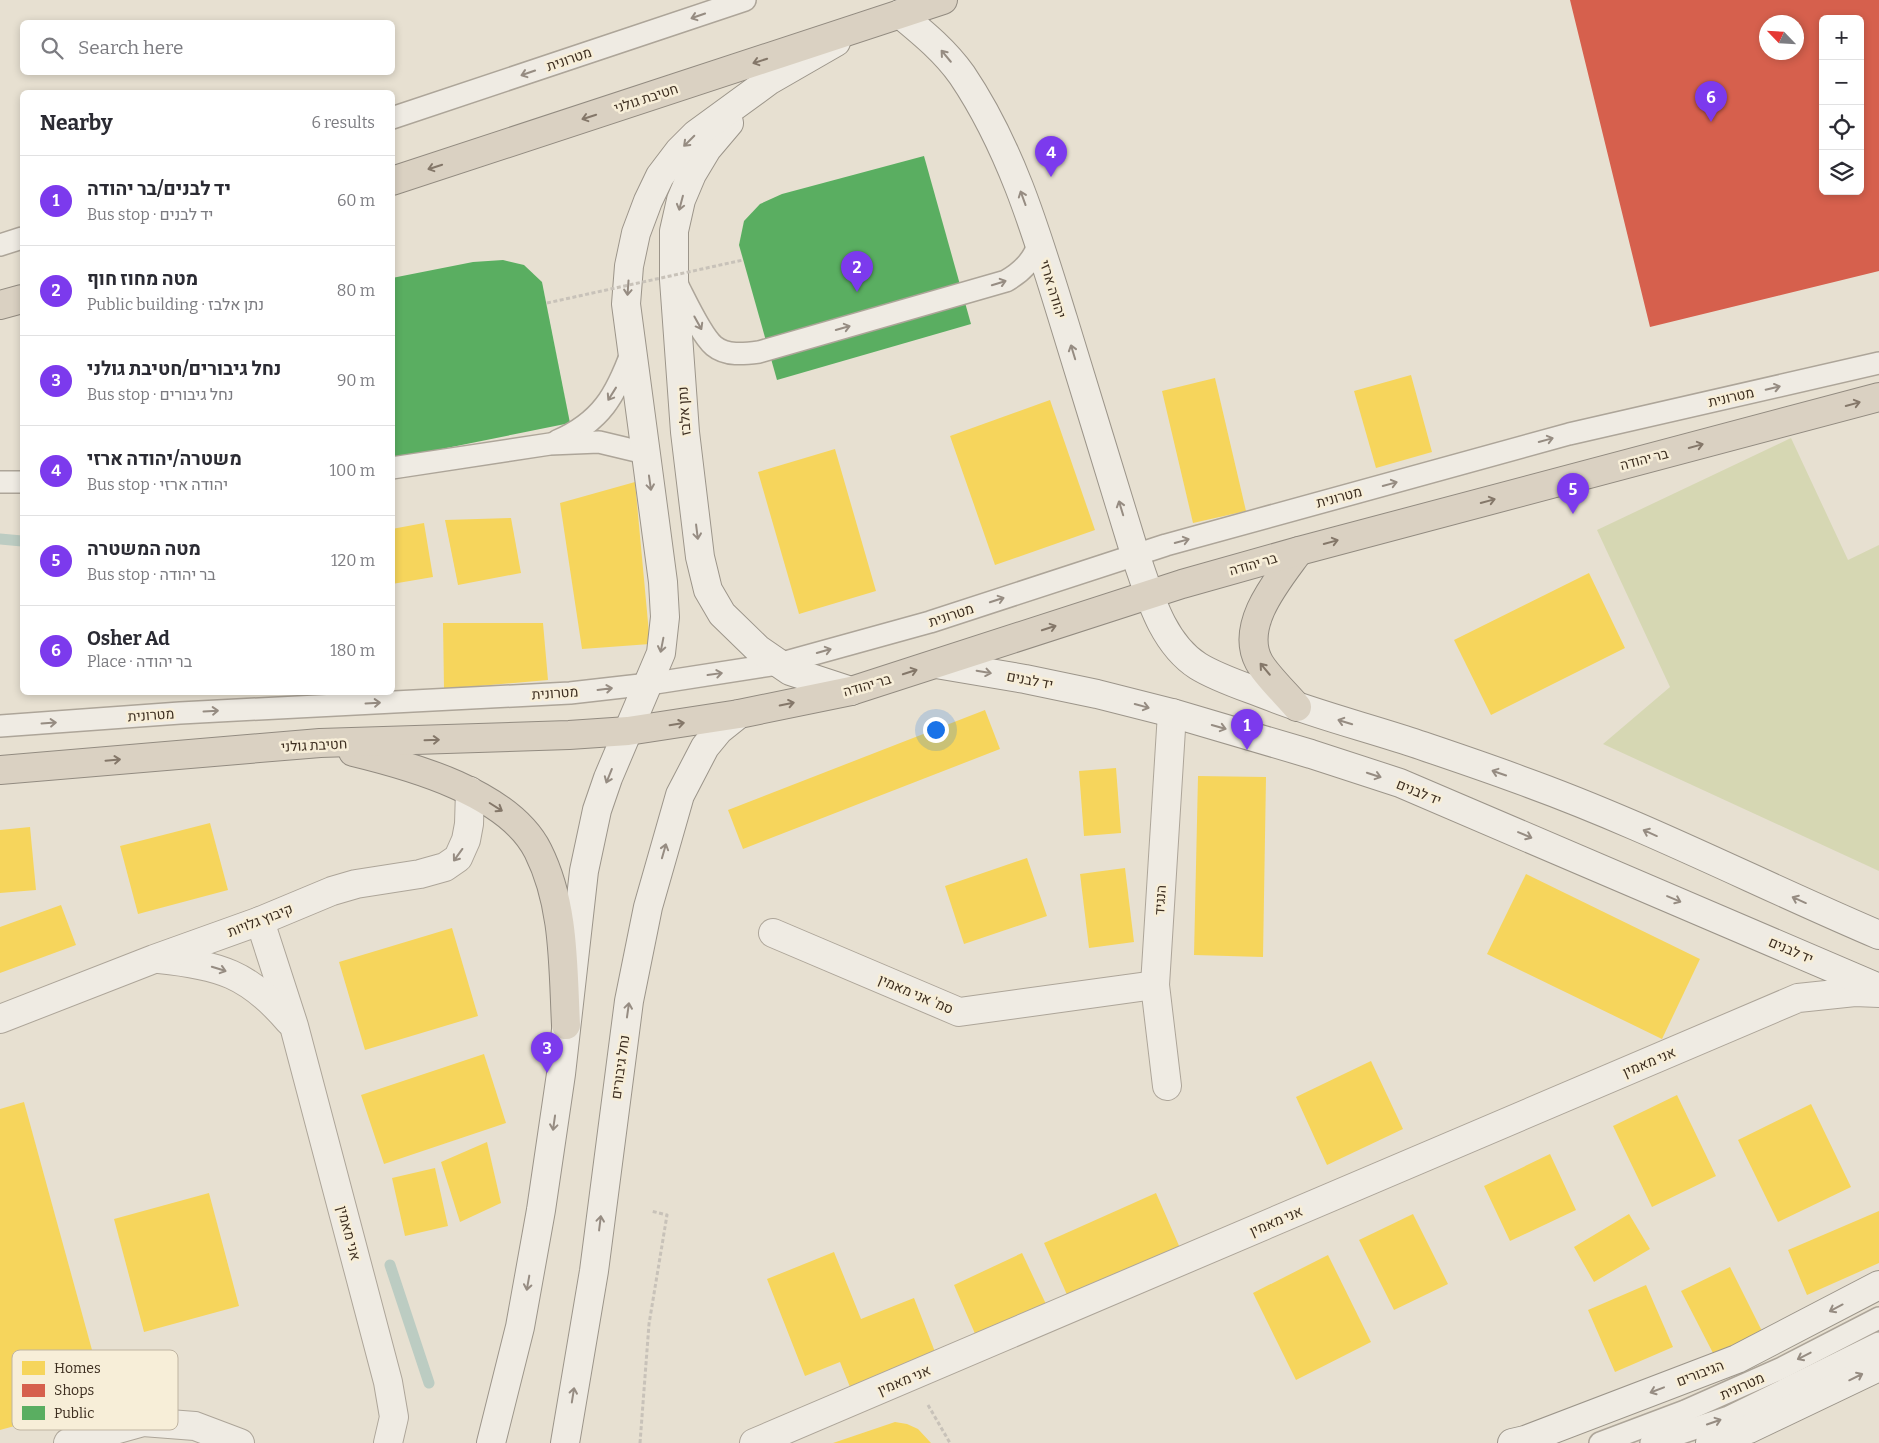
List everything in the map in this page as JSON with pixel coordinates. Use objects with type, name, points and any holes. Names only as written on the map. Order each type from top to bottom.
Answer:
[{"type":"highway","name":"חטיבת גולני","points":[[395,180],[943,0]]},
{"type":"highway","points":[[0,305],[20,300]]},
{"type":"highway","name":"בר יהודה","points":[[628,731],[739,714],[851,691],[1150,595],[1299,551],[1879,397]]},
{"type":"highway","points":[[1297,707],[1259,662],[1252,641],[1254,627],[1265,601],[1299,551]]},
{"type":"highway","name":"חטיבת גולני","points":[[0,770],[320,743],[569,735],[628,731]]},
{"type":"highway","points":[[320,743],[388,760],[470,791],[505,812],[522,829],[537,849],[547,872],[555,900],[562,938],[566,1025]]},
{"type":"street","name":"יהודה ארזי","points":[[900,14],[936,44],[961,74],[988,117],[1008,158],[1039,242],[1150,595]]},
{"type":"street","name":"נתן אלבז","points":[[628,731],[661,653],[666,617],[626,304],[629,266],[636,232],[660,176],[679,151],[696,134],[770,80],[857,29]]},
{"type":"street","name":"נתן אלבז","points":[[770,80],[721,132],[692,174],[681,200],[674,231],[674,280],[685,432],[700,557],[708,590],[728,620],[758,649],[778,664],[804,676],[851,691]]},
{"type":"street","points":[[1150,595],[1162,623],[1178,650],[1197,666],[1297,707],[1414,743],[1522,780],[1630,824],[1879,935]]},
{"type":"street","name":"יד לבנים","points":[[936,664],[1025,679],[1097,694],[1172,713],[1311,754],[1400,783],[1879,988]]},
{"type":"street","name":"הנגיד","points":[[1167,1086],[1155,985],[1172,713]]},
{"type":"street","name":"נחל גיבורים","points":[[565,1443],[594,1271],[629,1002],[648,907],[680,795],[705,747],[718,730],[739,714]]},
{"type":"street","points":[[491,1443],[520,1327],[541,1210],[566,1025],[584,871],[596,810],[628,731]]},
{"type":"street","name":"קיבוץ גלויות","points":[[0,1019],[154,958],[260,921],[332,891],[356,884],[420,874],[445,867],[458,858],[466,840],[469,824],[470,791]]},
{"type":"street","name":"אני מאמין","points":[[260,921],[294,1026],[388,1382],[394,1417],[388,1442]]},
{"type":"street","name":"סמ' אני מאמין","points":[[773,933],[959,1012],[1155,985]]},
{"type":"street","points":[[1790,949],[1800,958],[1808,972],[1806,988],[1798,998]]},
{"type":"street","name":"אני מאמין","points":[[154,958],[193,963],[223,970],[260,992],[276,1005],[294,1026]]},
{"type":"street","name":"אני מאמין","points":[[754,1443],[1798,998],[1855,992],[1879,993]]},
{"type":"street","name":"הגיבורים","points":[[1512,1443],[1525,1440],[1737,1359],[1879,1285]]},
{"type":"street","points":[[1710,1443],[1749,1429],[1879,1366]]},
{"type":"street","points":[[178,1425],[195,1426],[240,1443]]},
{"type":"street","points":[[68,1443],[114,1430]]},
{"type":"lane","name":"מטרונית","points":[[395,117],[745,0]]},
{"type":"lane","points":[[0,245],[20,239]]},
{"type":"lane","points":[[674,280],[707,338],[715,347],[742,355],[759,352],[1006,281],[1028,264],[1035,255],[1039,242]]},
{"type":"lane","points":[[550,444],[576,433],[598,415],[622,377],[632,350]]},
{"type":"lane","name":"מטרונית","points":[[0,726],[180,713],[570,693],[649,684],[778,664],[930,622],[1136,554],[1570,434],[1879,363]]},
{"type":"lane","points":[[395,468],[550,444],[599,442],[645,452]]},
{"type":"lane","points":[[0,482],[20,482]]},
{"type":"lane","name":"מטרונית","points":[[1600,1443],[1685,1411],[1773,1372],[1879,1318]]},
{"type":"lane","name":"מטרונית","points":[[1651,1443],[1729,1416],[1879,1343]]},
{"type":"path","points":[[547,303],[743,260]]},
{"type":"path","points":[[640,1443],[649,1324],[667,1215],[651,1211]]},
{"type":"path","points":[[911,1377],[950,1443]]},
{"type":"green space","points":[[1791,438],[1848,560],[1879,545],[1879,871],[1603,744],[1670,687],[1597,530]]},
{"type":"building: Homes","points":[[1411,375],[1432,452],[1376,468],[1354,391]]},
{"type":"building: Homes","points":[[1215,378],[1246,511],[1193,523],[1162,391]]},
{"type":"building: Homes","points":[[1050,400],[1095,530],[995,565],[950,436]]},
{"type":"building: Homes","points":[[835,449],[876,591],[799,614],[758,472]]},
{"type":"building: Homes","points":[[635,482],[650,644],[582,649],[560,503]]},
{"type":"building: Homes","points":[[511,518],[521,573],[458,585],[445,520]]},
{"type":"building: Homes","points":[[424,523],[433,577],[395,583],[395,528]]},
{"type":"building: Homes","points":[[1589,573],[1625,648],[1491,715],[1454,640]]},
{"type":"building: Homes","points":[[443,623],[543,623],[548,680],[444,689]]},
{"type":"building: Homes","points":[[985,710],[1000,749],[743,849],[728,810]]},
{"type":"building: Homes","points":[[1116,768],[1121,833],[1084,836],[1079,771]]},
{"type":"building: Homes","points":[[1198,776],[1266,777],[1263,957],[1194,955]]},
{"type":"building: Homes","points":[[210,823],[228,890],[138,914],[120,846]]},
{"type":"building: Homes","points":[[30,827],[36,890],[0,893],[0,830]]},
{"type":"building: Homes","points":[[1027,858],[1047,916],[964,944],[945,886]]},
{"type":"building: Homes","points":[[1125,868],[1134,942],[1089,948],[1080,874]]},
{"type":"building: Homes","points":[[1526,874],[1700,959],[1662,1039],[1487,954]]},
{"type":"building: Homes","points":[[61,905],[76,945],[0,973],[0,927]]},
{"type":"building: Homes","points":[[452,928],[478,1016],[365,1050],[339,962]]},
{"type":"building: Homes","points":[[484,1054],[506,1123],[384,1164],[361,1095]]},
{"type":"building: Homes","points":[[1371,1061],[1403,1129],[1327,1165],[1296,1097]]},
{"type":"building: Homes","points":[[1677,1095],[1716,1176],[1652,1207],[1613,1126]]},
{"type":"building: Homes","points":[[24,1102],[92,1350],[12,1350],[12,1427],[0,1430],[0,1109]]},
{"type":"building: Homes","points":[[1811,1104],[1851,1187],[1778,1222],[1738,1140]]},
{"type":"building: Homes","points":[[487,1142],[501,1203],[460,1222],[441,1162]]},
{"type":"building: Homes","points":[[1550,1154],[1576,1210],[1510,1241],[1484,1186]]},
{"type":"building: Homes","points":[[435,1168],[448,1226],[405,1236],[392,1178]]},
{"type":"building: Homes","points":[[209,1193],[239,1306],[144,1332],[114,1219]]},
{"type":"building: Homes","points":[[1156,1193],[1180,1248],[1068,1297],[1044,1243]]},
{"type":"building: Homes","points":[[1879,1211],[1879,1263],[1807,1295],[1788,1250]]},
{"type":"building: Homes","points":[[1413,1214],[1448,1284],[1394,1310],[1359,1240]]},
{"type":"building: Homes","points":[[1629,1214],[1650,1249],[1594,1282],[1574,1247]]},
{"type":"building: Homes","points":[[834,1252],[861,1319],[914,1298],[937,1357],[852,1392],[840,1362],[805,1376],[767,1279]]},
{"type":"building: Homes","points":[[1022,1253],[1046,1304],[976,1336],[954,1285]]},
{"type":"building: Homes","points":[[1328,1255],[1371,1342],[1296,1380],[1253,1293]]},
{"type":"building: Homes","points":[[1730,1267],[1762,1331],[1714,1355],[1681,1291]]},
{"type":"building: Homes","points":[[1646,1285],[1673,1347],[1615,1372],[1588,1310]]},
{"type":"building: Homes","points":[[895,1422],[907,1424],[918,1429],[931,1443],[833,1443]]},
{"type":"building: Shops","points":[[1570,0],[1879,0],[1879,271],[1650,327]]},
{"type":"building: Public","points":[[924,156],[971,324],[777,380],[739,245],[744,221],[760,204],[782,194]]},
{"type":"building: Public","points":[[503,260],[524,265],[542,282],[570,423],[395,458],[395,277],[473,262]]},
{"type":"waterway","points":[[0,539],[20,541]]},
{"type":"waterway","points":[[390,1265],[429,1383]]},
{"type":"place","name":"Osher Ad","points":[[1711,122]]},
{"type":"place","name":"משטרה/יהודה ארזי","points":[[1051,177]]},
{"type":"place","name":"מטה מחוז חוף","points":[[857,292]]},
{"type":"place","name":"מטה המשטרה","points":[[1573,514]]},
{"type":"place","name":"יד לבנים/בר יהודה","points":[[1247,750]]},
{"type":"place","name":"נחל גיבורים/חטיבת גולני","points":[[547,1073]]}]
